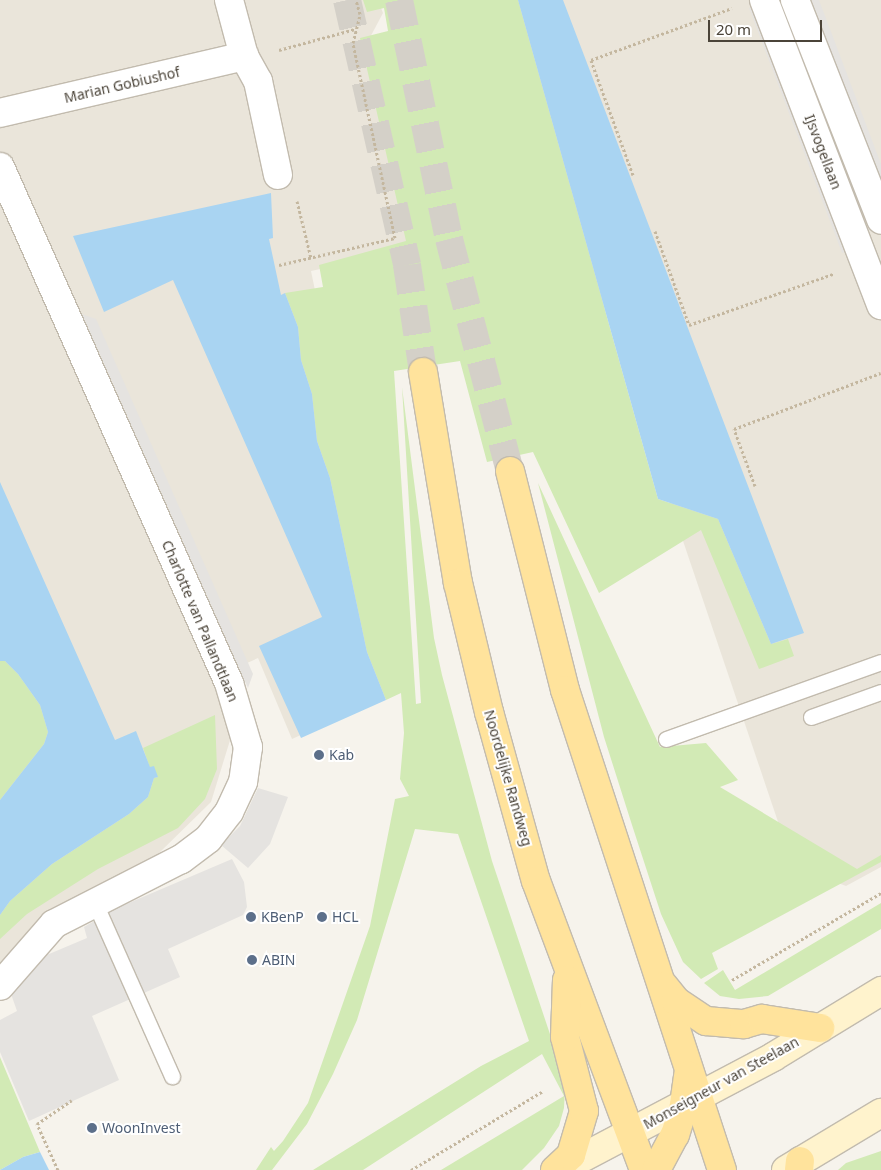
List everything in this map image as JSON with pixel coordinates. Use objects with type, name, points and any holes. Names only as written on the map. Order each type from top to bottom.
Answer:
[{"type":"main road","name":"Noordelijke Randweg","points":[[423,372],[458,584],[485,694],[536,881],[644,1170]]},
{"type":"main road","points":[[510,471],[533,573],[565,690],[688,1066],[691,1101],[722,1170]]},
{"type":"main road","points":[[555,1170],[571,1155],[584,1111],[565,1037],[568,968]]},
{"type":"main road","points":[[659,978],[676,1001],[706,1021],[744,1024],[762,1019],[820,1028]]},
{"type":"main road","name":"Monseigneur van Steelaan","points":[[559,1170],[691,1101],[881,991]]},
{"type":"main road","points":[[656,1170],[691,1101]]},
{"type":"main road","points":[[795,1167],[881,1113]]},
{"type":"street","points":[[229,0],[244,56],[258,81],[278,174]]},
{"type":"street","name":"IJsvogellaan","points":[[764,0],[881,305]]},
{"type":"street","name":"IJsvogellaan","points":[[795,0],[881,220]]},
{"type":"street","name":"Marian Gobiushof","points":[[0,113],[244,56]]},
{"type":"street","name":"Charlotte van Pallandtlaan","points":[[0,168],[229,682],[248,747],[243,782],[229,812],[208,839],[181,859],[94,901],[54,924],[0,986]]},
{"type":"lane","points":[[666,739],[881,662]]},
{"type":"lane","points":[[811,717],[881,692]]},
{"type":"lane","points":[[94,901],[172,1076]]},
{"type":"path","points":[[279,265],[395,238],[353,43],[360,14],[356,0]]},
{"type":"path","points":[[633,175],[590,60],[736,7]]},
{"type":"path","points":[[271,52],[355,29]]},
{"type":"path","points":[[278,174],[293,182],[311,258]]},
{"type":"path","points":[[655,231],[689,325],[866,263]]},
{"type":"path","points":[[755,486],[734,429],[881,373]]},
{"type":"path","points":[[732,980],[881,893]]},
{"type":"path","points":[[411,1170],[547,1089]]},
{"type":"path","points":[[58,1170],[37,1124],[72,1100]]},
{"type":"shaded area","points":[[0,0],[378,0],[383,13],[366,45],[418,248],[311,271],[398,691],[292,739],[258,658],[212,679],[231,737],[211,802],[157,855],[41,918],[0,965]]},
{"type":"shaded area","points":[[500,0],[881,0],[881,867],[846,886],[793,866]]},
{"type":"shaded area","points":[[808,0],[819,0],[881,164],[881,192]]},
{"type":"shaded area","points":[[758,5],[852,250],[842,253],[749,8]]},
{"type":"shaded area","points":[[82,314],[96,319],[253,674],[248,688]]},
{"type":"shaded area","points":[[258,788],[288,797],[270,844],[248,868],[221,845],[240,826]]},
{"type":"shaded area","points":[[232,859],[244,882],[247,907],[243,915],[168,949],[180,977],[92,1016],[119,1080],[29,1121],[0,1052],[0,1020],[17,1011],[11,994],[42,957],[87,938],[84,927],[117,908]]},
{"type":"green space","points":[[363,0],[518,0],[658,499],[718,519],[771,644],[788,639],[794,656],[759,669],[701,530],[599,593],[533,452],[487,462],[460,361],[394,371],[416,704],[421,703],[402,387],[434,638],[442,675],[492,861],[560,1064],[565,1089],[564,1108],[559,1126],[544,1148],[522,1170],[441,1170],[564,1096],[542,1054],[363,1170],[313,1170],[481,1066],[529,1041],[458,834],[415,829],[357,1020],[333,1074],[307,1124],[272,1170],[256,1170],[271,1147],[274,1151],[283,1141],[308,1103],[370,926],[395,799],[409,796],[400,779],[404,733],[401,693],[386,700],[367,652],[330,478],[317,441],[312,394],[301,360],[298,327],[285,293],[323,287],[319,265],[406,241],[360,38],[388,31],[384,8],[367,12]]},
{"type":"green space","points":[[538,483],[660,747],[706,743],[738,780],[720,787],[857,869],[881,855],[881,862],[712,953],[718,969],[701,979],[683,962],[661,914],[604,737]]},
{"type":"green space","points":[[0,661],[5,661],[18,674],[40,705],[48,732],[44,744],[0,800]]},
{"type":"green space","points":[[215,715],[217,769],[205,799],[178,828],[98,869],[27,914],[0,939],[0,915],[10,901],[52,864],[129,814],[148,797],[154,778],[158,777],[150,768],[143,748]]},
{"type":"green space","points":[[881,903],[881,929],[768,996],[739,999],[720,996],[704,983],[723,970],[735,990]]},
{"type":"green space","points":[[0,1057],[40,1152],[23,1157],[0,1170]]},
{"type":"green space","points":[[881,1151],[881,1170],[838,1170],[846,1163]]},
{"type":"water","points":[[518,0],[563,0],[804,633],[771,644],[718,519],[658,499]]},
{"type":"water","points":[[271,193],[273,238],[269,239],[281,295],[285,293],[298,327],[301,360],[312,394],[317,441],[330,478],[367,652],[386,700],[301,738],[259,646],[322,617],[173,280],[104,312],[73,236]]},
{"type":"water","points":[[0,482],[115,740],[136,731],[150,767],[154,766],[158,777],[154,778],[148,797],[129,814],[52,864],[10,901],[0,915],[0,800],[44,744],[48,732],[40,705],[18,674],[5,661],[0,661]]},
{"type":"water","points":[[40,1152],[49,1170],[0,1170],[23,1157]]},
{"type":"tunnel","points":[[347,0],[407,265],[423,372]]},
{"type":"tunnel","points":[[399,0],[449,239],[510,471]]},
{"type":"place","name":"Kab","points":[[319,755]]},
{"type":"place","name":"KBenP","points":[[251,917]]},
{"type":"place","name":"HCL","points":[[322,917]]},
{"type":"place","name":"ABIN","points":[[252,960]]},
{"type":"place","name":"WoonInvest","points":[[92,1128]]}]
